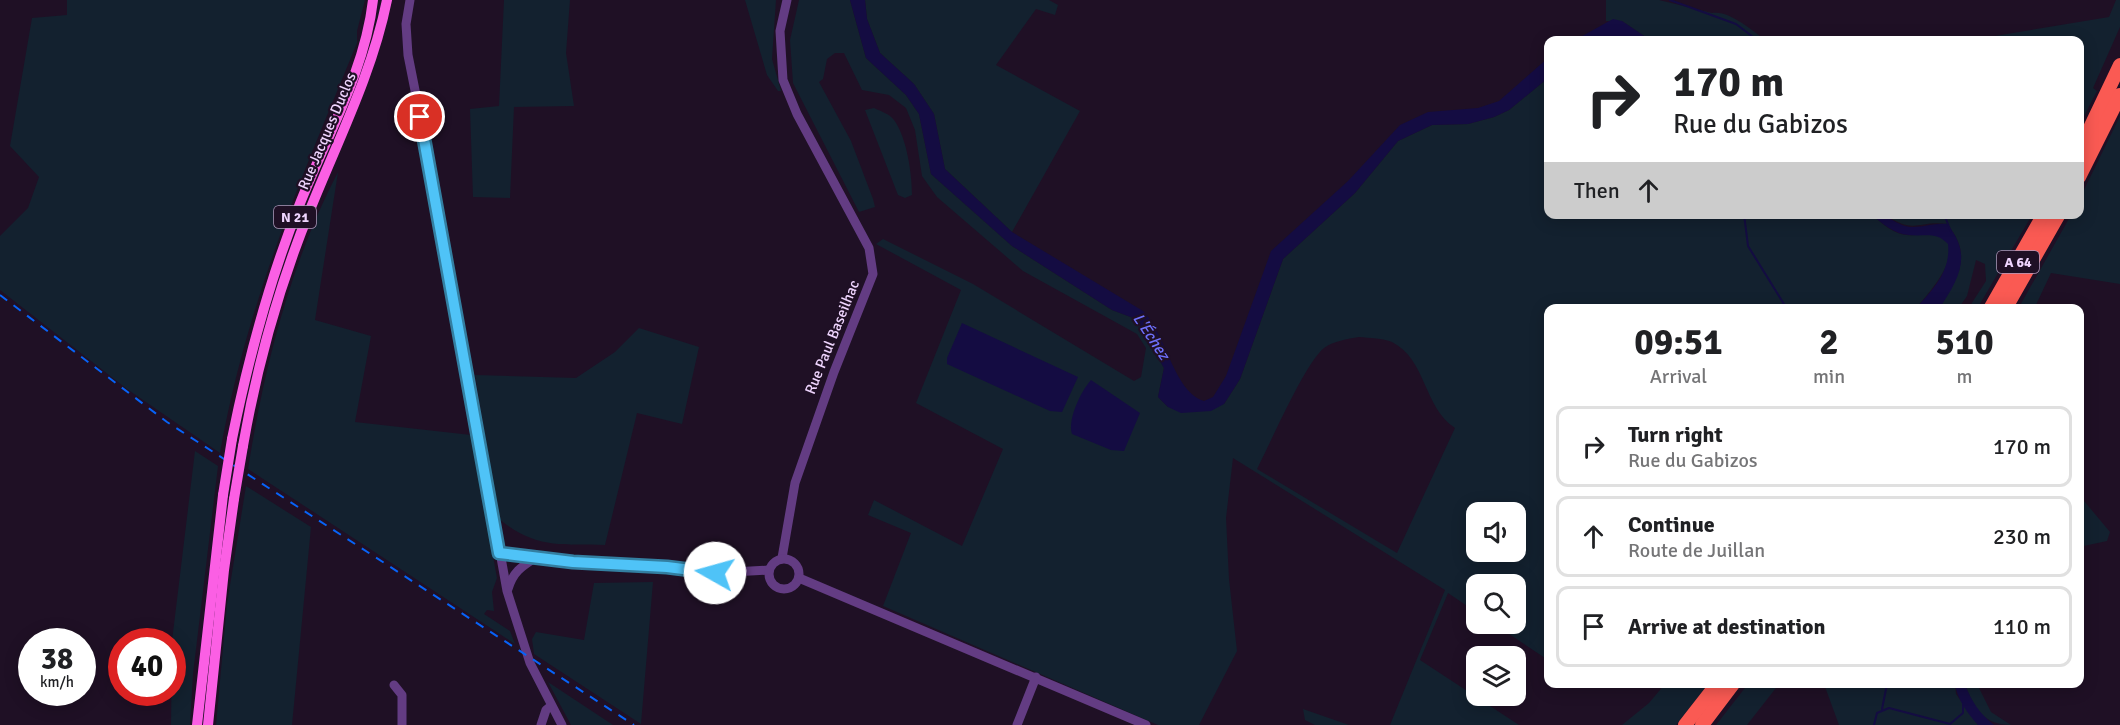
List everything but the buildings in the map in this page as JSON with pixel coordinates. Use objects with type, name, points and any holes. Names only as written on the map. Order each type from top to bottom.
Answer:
[{"type":"highway","points":[[2084,141],[2120,65]]},
{"type":"highway","points":[[2084,167],[2120,95]]},
{"type":"highway","name":"A 64","points":[[1993,304],[2041,219]]},
{"type":"highway","name":"A 64","points":[[2008,304],[2056,219]]},
{"type":"highway","points":[[1685,725],[1714,688]]},
{"type":"highway","points":[[1702,725],[1730,688]]},
{"type":"main road","name":"Rue Jacques Duclos","points":[[229,497],[232,439],[249,363],[275,270],[359,60],[373,0]]},
{"type":"main road","name":"Rue Jacques Duclos","points":[[229,497],[243,447],[256,377],[286,274],[371,65],[387,0]]},
{"type":"main road","name":"N 21","points":[[197,725],[229,497]]},
{"type":"main road","name":"N 21","points":[[208,725],[229,497]]},
{"type":"street","points":[[410,0],[406,24],[408,55],[446,252],[499,553],[507,591],[530,663],[562,725]]},
{"type":"street","name":"Rue Paul Baseilhac","points":[[782,558],[798,474],[834,372],[873,274],[869,248],[797,114],[783,80],[780,31],[787,0]]},
{"type":"street","points":[[499,553],[715,573],[770,570]]},
{"type":"street","points":[[507,591],[512,576],[519,568],[535,558]]},
{"type":"street","points":[[782,558],[793,561],[797,565],[799,578],[793,586],[781,589],[772,582],[770,570],[772,565],[782,558]]},
{"type":"street","points":[[799,578],[1146,725]]},
{"type":"street","points":[[1017,725],[1036,677]]},
{"type":"street","points":[[394,685],[402,695],[402,725]]},
{"type":"street","points":[[541,725],[546,710],[551,706]]},
{"type":"shaded area","points":[[67,0],[365,0],[357,31],[357,43],[295,194],[260,295],[244,346],[220,453],[127,389],[0,290],[0,236],[28,208],[39,177],[10,146],[32,18],[67,15]]},
{"type":"shaded area","points":[[504,0],[570,0],[566,53],[574,106],[514,107],[510,198],[473,197],[470,109],[499,106]]},
{"type":"shaded area","points":[[745,0],[776,0],[772,59],[781,91],[778,91],[767,75]]},
{"type":"shaded area","points":[[799,0],[850,0],[866,58],[906,95],[919,114],[931,174],[1012,246],[1112,310],[1136,319],[1164,368],[1158,397],[1168,407],[1224,404],[1240,379],[1283,259],[1355,193],[1398,141],[1432,125],[1468,124],[1494,117],[1509,110],[1544,81],[1544,219],[1877,219],[1897,233],[1935,235],[1946,240],[1950,248],[1949,259],[1944,270],[1919,304],[1544,304],[1544,657],[1509,634],[1526,634],[1526,574],[1466,574],[1466,605],[1448,593],[1420,660],[1466,690],[1466,706],[1490,706],[1519,725],[1390,725],[1445,590],[1233,458],[1226,518],[1229,579],[1237,651],[1199,725],[1158,725],[883,606],[911,533],[868,515],[874,500],[962,546],[1003,449],[916,403],[961,290],[876,244],[883,239],[973,284],[1134,381],[1141,377],[1146,348],[1137,334],[1023,271],[937,197],[922,176],[915,130],[906,108],[889,95],[862,90],[844,53],[835,53],[827,59],[823,79],[819,82],[851,141],[873,199],[875,207],[859,212],[793,83],[790,40]],"holes":[[[1359,337],[1388,341],[1403,350],[1412,360],[1437,408],[1455,428],[1397,553],[1257,469],[1298,386],[1316,356],[1324,348]]]},
{"type":"shaded area","points":[[865,0],[1049,0],[1058,5],[1055,15],[1036,9],[996,65],[1080,111],[1012,232],[945,169],[934,114],[914,84],[880,53],[867,19]]},
{"type":"shaded area","points":[[1606,0],[1659,0],[1726,15],[1760,36],[1644,36],[1622,21],[1606,21]]},
{"type":"shaded area","points":[[2116,0],[2120,0],[2120,27],[2093,88],[2097,91],[2084,116],[2084,36],[1995,36],[2109,17]]},
{"type":"shaded area","points":[[874,108],[892,118],[902,136],[908,156],[912,186],[912,195],[905,198],[898,195],[865,110]]},
{"type":"shaded area","points":[[2120,116],[2120,284],[2051,273],[2036,304],[2021,304],[2069,219],[2084,219],[2084,190]]},
{"type":"shaded area","points":[[338,172],[315,320],[371,336],[355,422],[471,435],[497,578],[492,592],[494,611],[487,610],[484,614],[510,631],[515,644],[248,469],[262,393],[281,317],[306,243]]},
{"type":"shaded area","points":[[1893,219],[2030,219],[1980,304],[1971,304],[1986,281],[1985,264],[1976,260],[1967,296],[1961,304],[1942,304],[1957,277],[1961,257],[1960,246],[1947,224],[1910,226]]},
{"type":"shaded area","points":[[639,328],[699,347],[682,424],[637,413],[605,545],[549,543],[525,536],[512,529],[499,519],[475,375],[576,378],[615,352]]},
{"type":"shaded area","points":[[195,451],[218,466],[193,674],[190,725],[171,725],[171,706],[186,706],[186,628],[174,628]]},
{"type":"shaded area","points":[[246,486],[311,527],[292,725],[216,725],[227,604]]},
{"type":"shaded area","points":[[2084,501],[2110,532],[2107,541],[2084,546]]},
{"type":"shaded area","points":[[653,582],[641,724],[534,654],[532,639],[536,632],[584,640],[594,583]]},
{"type":"shaded area","points":[[548,682],[613,725],[571,725]]},
{"type":"shaded area","points":[[1662,688],[1705,688],[1676,725],[1622,725],[1649,703]]},
{"type":"shaded area","points":[[1745,688],[1776,688],[1747,725],[1716,725]]},
{"type":"shaded area","points":[[1825,688],[1955,688],[1956,694],[1978,725],[1839,725]]},
{"type":"shaded area","points":[[1967,688],[1979,688],[1991,712],[2011,725],[1987,719],[1972,701]]},
{"type":"shaded area","points":[[1303,709],[1349,725],[1315,725],[1305,720]]},
{"type":"water","name":"L'Échez","points":[[850,0],[865,0],[867,19],[880,53],[914,84],[934,114],[945,169],[1012,232],[1143,311],[1151,321],[1185,386],[1204,401],[1213,397],[1226,376],[1271,251],[1348,181],[1400,125],[1428,112],[1478,108],[1499,101],[1544,62],[1544,81],[1509,110],[1494,117],[1468,124],[1432,125],[1398,141],[1355,193],[1283,259],[1240,379],[1224,404],[1211,411],[1181,413],[1168,407],[1158,397],[1164,368],[1136,319],[1112,310],[1012,246],[931,174],[919,114],[906,95],[866,58]]},
{"type":"water","points":[[1613,19],[1622,21],[1644,36],[1582,36]]},
{"type":"water","points":[[1877,219],[1890,219],[1903,225],[1917,227],[1947,224],[1955,235],[1960,246],[1960,267],[1942,304],[1919,304],[1944,271],[1948,244],[1939,237],[1909,235],[1889,228]]},
{"type":"water","points":[[962,323],[1078,377],[1062,412],[1050,411],[947,364],[947,358]]},
{"type":"water","points":[[1091,380],[1140,413],[1124,451],[1111,450],[1072,434],[1071,421],[1076,406]]},
{"type":"water","points":[[1956,688],[1967,688],[1976,707],[1994,725],[1978,725],[1958,695]]},
{"type":"waterway","points":[[1670,0],[1736,24],[1752,36]]},
{"type":"waterway","points":[[1745,219],[1748,246],[1784,304]]},
{"type":"waterway","points":[[1946,219],[1951,232]]},
{"type":"waterway","points":[[1882,709],[1886,688]]},
{"type":"waterway","points":[[1874,725],[1877,713],[1889,708],[1950,724],[1963,713],[1963,703]]},
{"type":"railway","points":[[0,295],[167,422],[634,725]]},
{"type":"route","points":[[420,117],[460,326],[499,553],[508,552],[573,562],[667,567],[715,573]]}]
